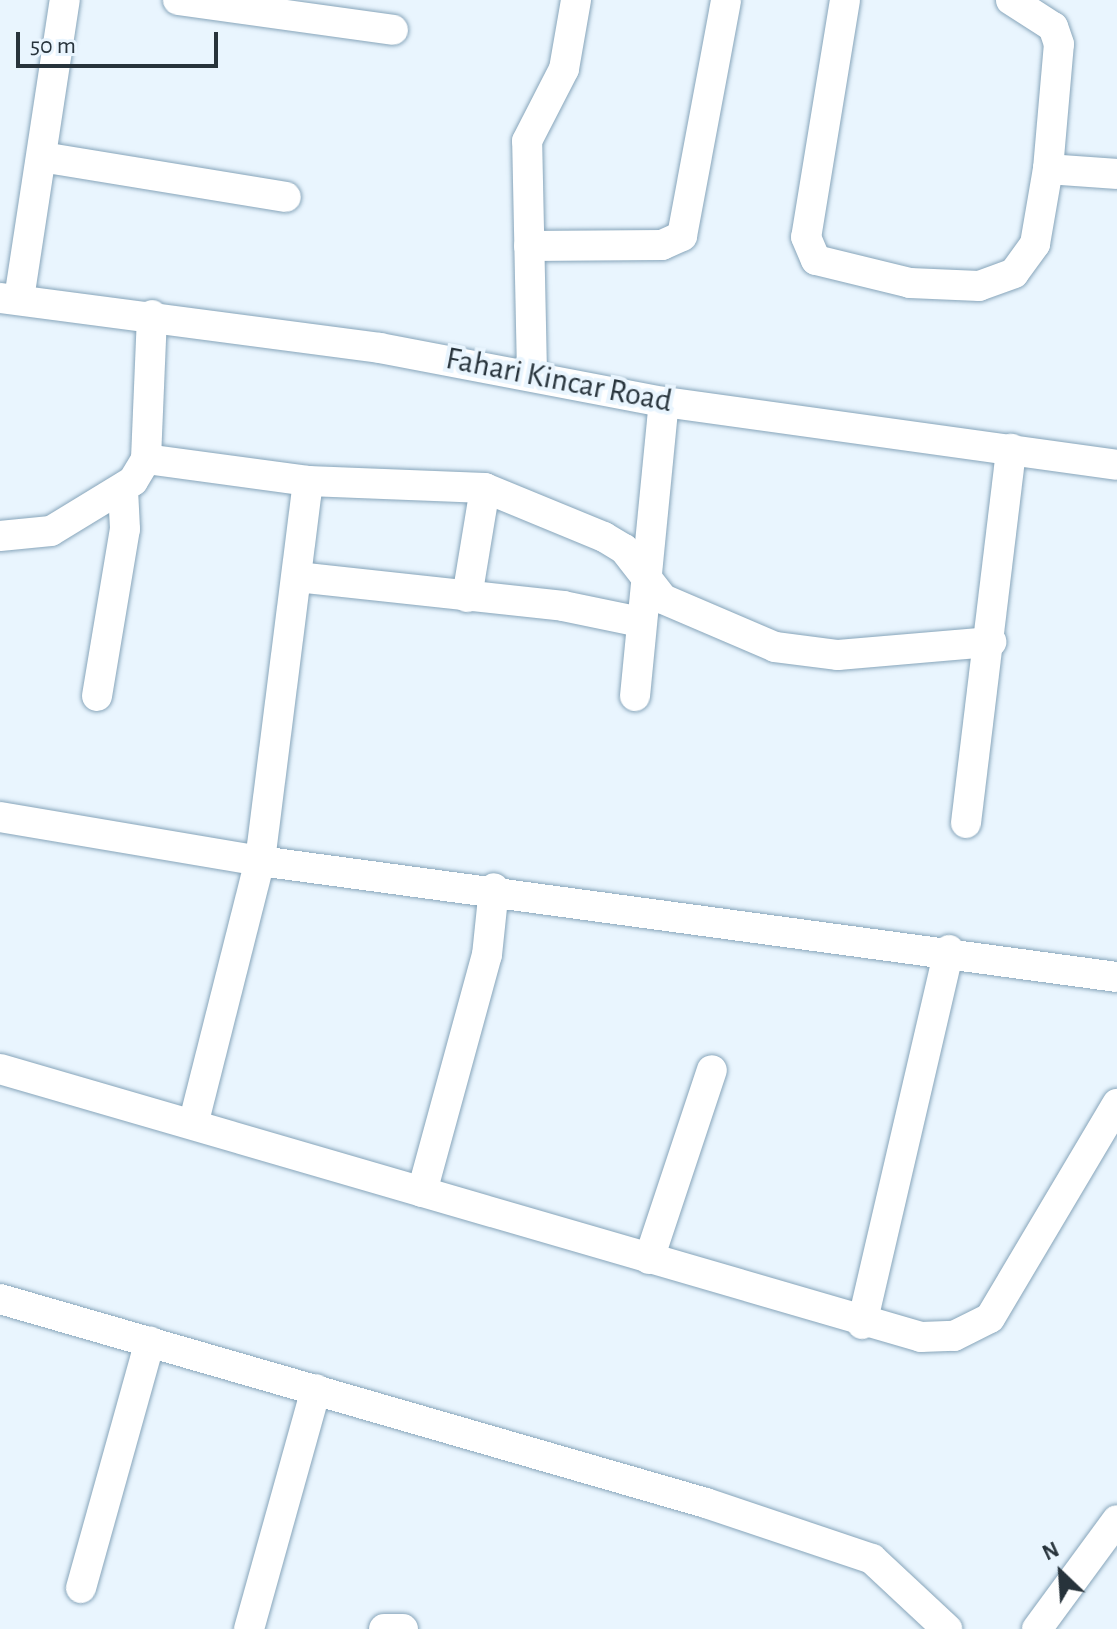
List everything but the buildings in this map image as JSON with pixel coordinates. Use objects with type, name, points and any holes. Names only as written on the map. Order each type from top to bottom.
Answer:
[{"type":"street","points":[[10,298],[42,157],[65,0]]},
{"type":"street","points":[[178,0],[393,30]]},
{"type":"street","points":[[532,373],[527,141],[564,69],[576,0]]},
{"type":"street","points":[[529,246],[662,245],[682,236],[726,0]]},
{"type":"street","points":[[845,0],[806,237],[816,260],[910,283],[979,286],[1014,273],[1035,244],[1048,169],[1059,44],[1053,27],[1011,0]]},
{"type":"street","points":[[42,157],[286,197]]},
{"type":"street","points":[[1048,169],[1117,174]]},
{"type":"street","name":"Fahari Kincar Road","points":[[10,298],[152,315],[532,373],[664,402],[1117,465]]},
{"type":"street","points":[[0,536],[51,531],[123,489],[146,459],[152,315]]},
{"type":"street","points":[[635,696],[643,575],[664,402]]},
{"type":"street","points":[[966,823],[991,642],[1011,449]]},
{"type":"street","points":[[146,459],[308,481],[485,488],[604,537],[663,599],[775,647],[838,655],[991,642]]},
{"type":"street","points":[[194,1121],[260,861],[308,481]]},
{"type":"street","points":[[467,597],[485,488]]},
{"type":"street","points":[[97,696],[125,529],[123,489]]},
{"type":"street","points":[[297,577],[640,622]]},
{"type":"street","points":[[0,817],[260,861],[494,888],[949,950],[1117,977]]},
{"type":"street","points":[[422,1192],[487,955],[494,888]]},
{"type":"street","points":[[862,1324],[949,950]]},
{"type":"street","points":[[0,1069],[194,1121],[862,1324],[943,1336],[990,1318],[1117,1104]]},
{"type":"street","points":[[649,1259],[712,1070]]},
{"type":"street","points":[[0,1299],[316,1389],[872,1559],[903,1581],[936,1624]]},
{"type":"street","points":[[81,1588],[150,1341]]},
{"type":"street","points":[[249,1629],[316,1389]]},
{"type":"street","points":[[1037,1629],[1117,1520]]},
{"type":"street","points":[[384,1629],[403,1629]]}]
